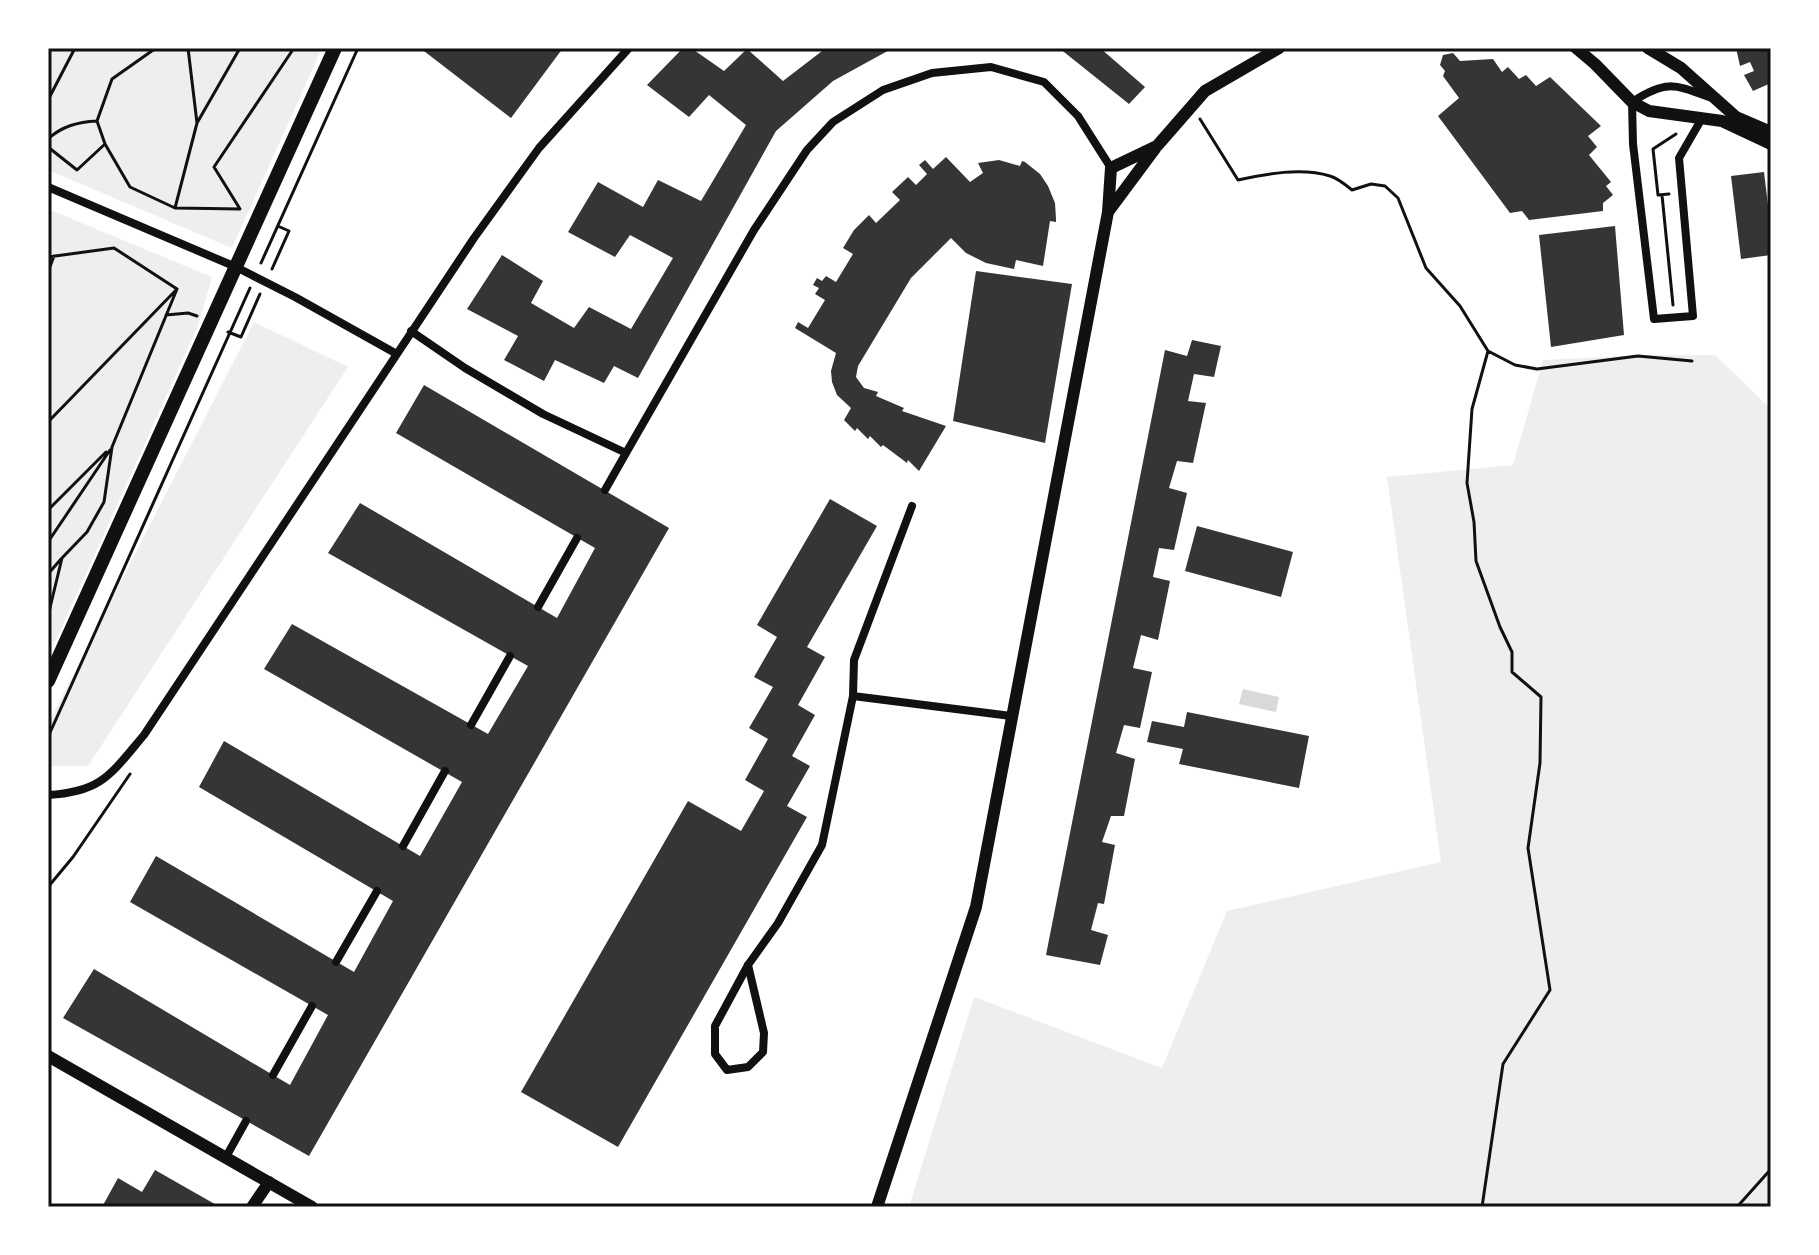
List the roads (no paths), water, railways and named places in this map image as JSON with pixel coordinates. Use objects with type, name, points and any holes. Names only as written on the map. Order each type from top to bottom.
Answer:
[{"type":"main road","points":[[48,681],[335,48]]},
{"type":"street","points":[[48,795],[76,794],[108,777],[144,735],[474,238],[539,148],[629,48]]},
{"type":"street","points":[[1108,212],[1157,146],[1205,91],[1279,48]]},
{"type":"street","points":[[1576,48],[1632,102],[1649,111],[1722,121],[1771,144]]},
{"type":"street","points":[[1648,48],[1681,68],[1736,117],[1771,132]]},
{"type":"street","points":[[605,490],[754,230],[807,150],[833,122],[883,90],[932,73],[991,67],[1044,82],[1078,116],[1111,168],[1108,212],[976,907],[877,1207]]},
{"type":"street","points":[[1632,102],[1648,91],[1674,84],[1714,99]]},
{"type":"street","points":[[1632,102],[1633,144],[1654,319],[1693,316],[1679,158],[1701,120]]},
{"type":"street","points":[[1111,168],[1157,146]]},
{"type":"street","points":[[48,187],[236,267],[395,353]]},
{"type":"street","points":[[411,331],[465,368],[543,414],[626,453]]},
{"type":"street","points":[[748,965],[764,1033],[763,1052],[748,1067],[727,1070],[715,1054],[715,1026],[748,965],[778,923],[822,845],[853,696],[854,660],[912,506]]},
{"type":"street","points":[[538,607],[577,538]]},
{"type":"street","points":[[471,725],[510,656]]},
{"type":"street","points":[[853,696],[1011,716]]},
{"type":"street","points":[[403,846],[445,771]]},
{"type":"street","points":[[336,962],[377,891]]},
{"type":"street","points":[[273,1075],[312,1006]]},
{"type":"street","points":[[48,1056],[312,1207]]},
{"type":"street","points":[[226,1157],[246,1121]]},
{"type":"street","points":[[252,1207],[269,1182]]}]
